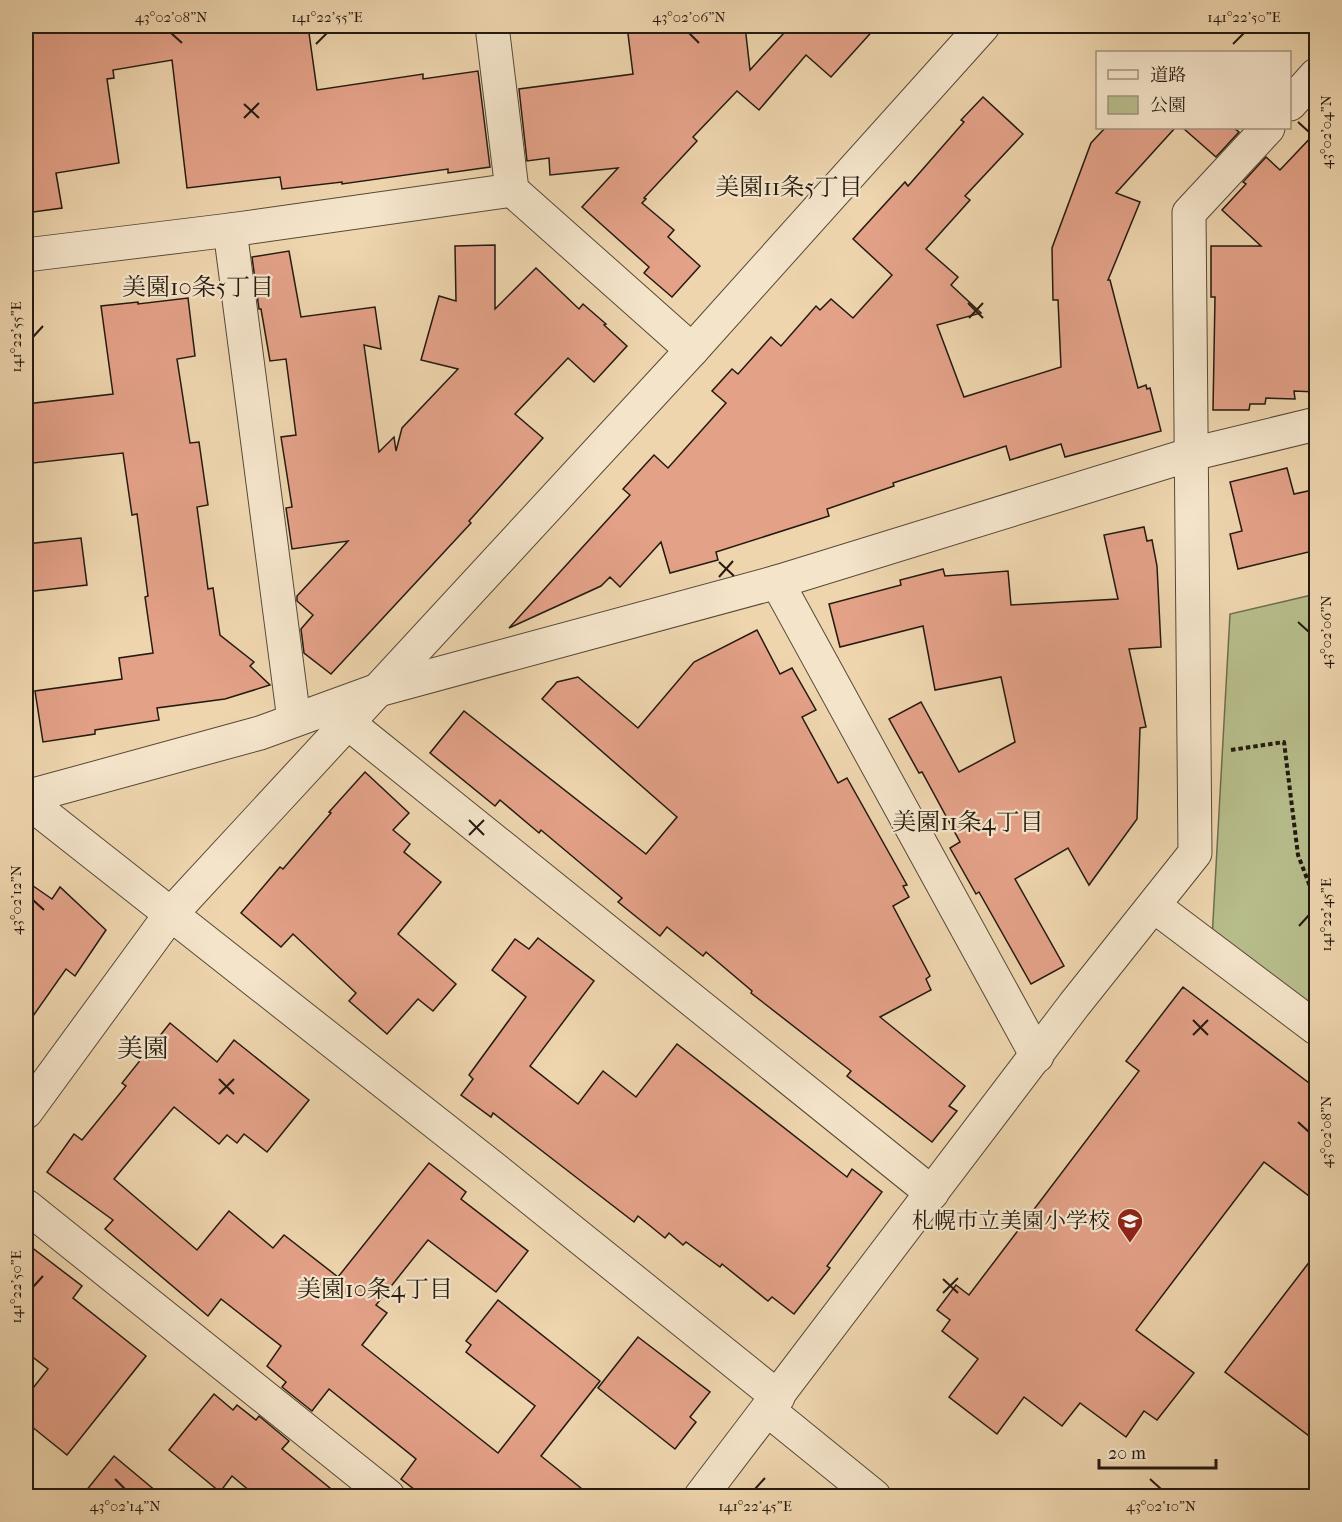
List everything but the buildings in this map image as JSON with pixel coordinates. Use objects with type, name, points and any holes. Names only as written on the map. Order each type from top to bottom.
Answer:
[{"type":"street","points":[[492,26],[512,190],[692,350]]},
{"type":"street","points":[[26,1113],[170,915],[692,350],[983,26]]},
{"type":"street","points":[[1291,103],[1317,75]]},
{"type":"street","points":[[701,1497],[1074,1005],[1195,853],[1190,213],[1267,129]]},
{"type":"street","points":[[26,255],[230,230],[512,190]]},
{"type":"street","points":[[230,230],[294,720]]},
{"type":"street","points":[[26,798],[260,733],[378,690],[777,582],[1192,454],[1317,424]]},
{"type":"street","points":[[777,582],[1037,1056]]},
{"type":"street","points":[[348,723],[932,1193]]},
{"type":"street","points":[[26,798],[170,915],[497,1171],[773,1403],[874,1497]]},
{"type":"street","points":[[1155,906],[1317,1028]]},
{"type":"street","points":[[26,1206],[388,1497]]},
{"type":"path","points":[[1221,752],[1284,742],[1298,855],[1317,902]]},
{"type":"green space","points":[[1316,594],[1316,1017],[1212,939],[1230,614]]},
{"type":"place","name":"札幌市立美園小学校","points":[[1130,1244]]},
{"type":"district","name":"美園11条5丁目","points":[[789,187]]},
{"type":"district","name":"美園10条5丁目","points":[[198,287]]},
{"type":"district","name":"美園11条4丁目","points":[[968,822]]},
{"type":"district","name":"美園","points":[[143,1048]]},
{"type":"district","name":"美園10条4丁目","points":[[375,1289]]}]
